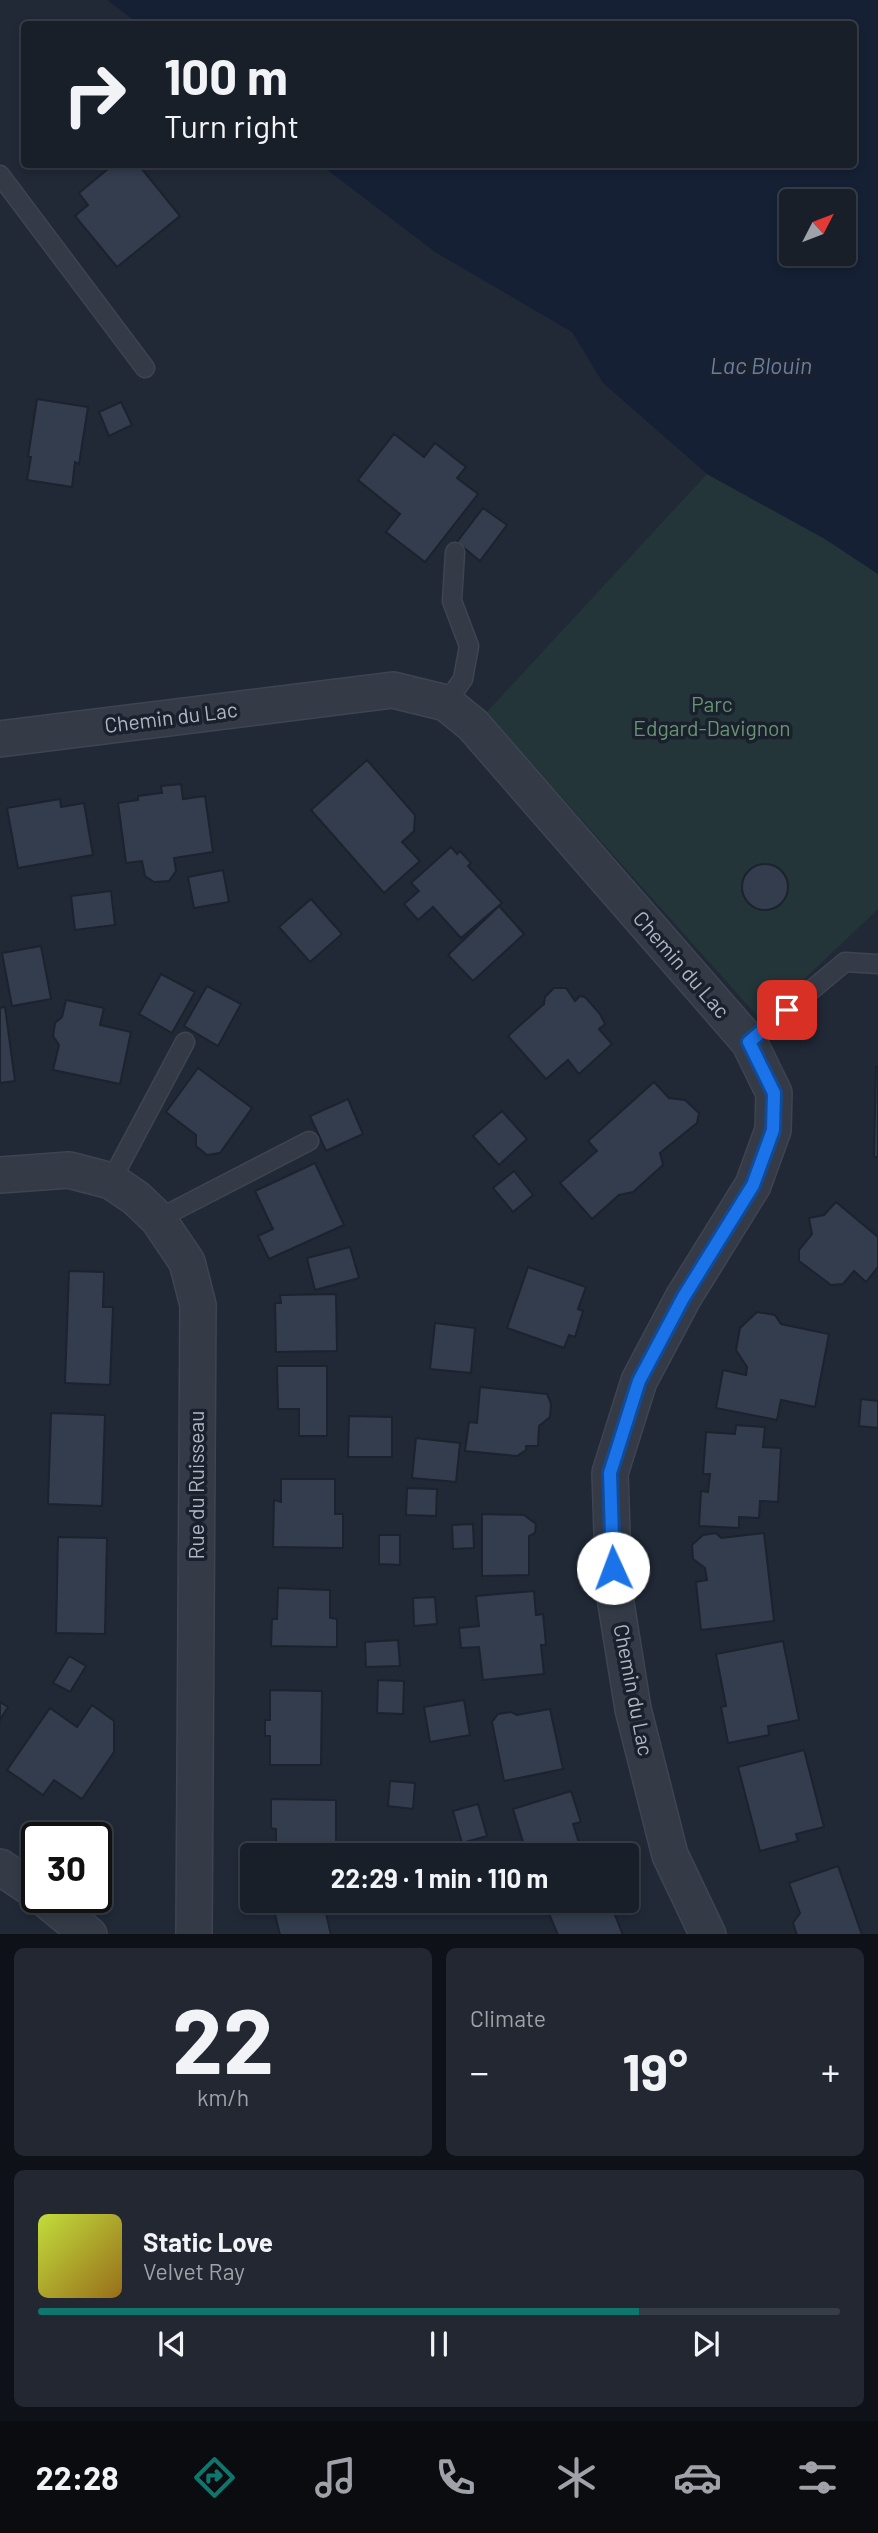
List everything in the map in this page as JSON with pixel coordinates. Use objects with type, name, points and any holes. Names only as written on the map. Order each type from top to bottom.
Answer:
[{"type":"street","name":"Chemin du Lac","points":[[0,739],[393,690],[446,703],[473,725],[749,1042],[774,1093],[773,1130],[753,1185],[683,1298],[639,1381],[610,1473],[614,1591],[634,1709],[670,1855],[708,1934]]},
{"type":"street","name":"Rue du Ruisseau","points":[[0,1175],[69,1170],[111,1181],[136,1198],[158,1219],[187,1262],[198,1305],[194,1934]]},
{"type":"street","points":[[0,1867],[21,1881]]},
{"type":"street","points":[[63,1913],[89,1934]]},
{"type":"lane","points":[[0,175],[145,368]]},
{"type":"lane","points":[[446,703],[463,679],[469,646],[452,601],[455,552]]},
{"type":"lane","points":[[749,1042],[845,962],[878,964]]},
{"type":"lane","points":[[111,1181],[186,1042]]},
{"type":"lane","points":[[158,1219],[309,1141]]},
{"type":"green space","name":"Parc Edgard-Davignon","points":[[707,474],[825,539],[878,574],[878,909],[761,1020],[486,713]]},
{"type":"water","name":"Lac Blouin","points":[[107,0],[878,0],[878,574],[825,539],[707,474],[603,383],[572,332],[435,252],[325,168],[857,168],[857,21],[135,21]]},
{"type":"building","points":[[109,168],[141,168],[180,216],[117,267],[75,216],[88,205],[79,193]]},
{"type":"building","points":[[37,399],[88,407],[79,464],[75,462],[72,487],[27,480]]},
{"type":"building","points":[[121,402],[132,425],[109,436],[99,412]]},
{"type":"building","points":[[394,434],[424,457],[435,443],[466,467],[457,478],[478,494],[425,562],[386,532],[400,514],[358,480]]},
{"type":"building","points":[[483,508],[507,525],[480,561],[457,542]]},
{"type":"building","points":[[367,760],[415,815],[414,831],[402,842],[420,861],[384,893],[311,810]]},
{"type":"building","points":[[181,784],[183,799],[205,796],[213,852],[174,858],[176,871],[169,881],[154,882],[145,876],[142,861],[126,863],[118,803],[138,800],[138,796],[162,793],[161,786]]},
{"type":"building","points":[[60,799],[61,807],[84,803],[93,855],[18,868],[7,808]]},
{"type":"building","points":[[451,847],[457,854],[460,851],[471,863],[468,866],[502,903],[461,938],[433,907],[418,920],[404,904],[419,891],[411,883]]},
{"type":"building","points":[[765,864],[781,871],[788,887],[781,903],[765,910],[749,903],[742,887],[749,871]]},
{"type":"building","points":[[223,870],[229,902],[194,908],[188,877]]},
{"type":"building","points":[[111,891],[115,925],[75,930],[71,896]]},
{"type":"building","points":[[311,899],[342,934],[310,962],[279,927]]},
{"type":"building","points":[[499,906],[524,934],[473,981],[448,955]]},
{"type":"building","points":[[41,946],[51,999],[12,1006],[2,953]]},
{"type":"building","points":[[161,974],[195,992],[172,1033],[139,1014]]},
{"type":"building","points":[[207,986],[241,1004],[218,1046],[184,1026]]},
{"type":"building","points":[[554,988],[566,988],[575,1001],[580,996],[585,997],[600,1014],[605,1024],[599,1029],[612,1044],[579,1074],[568,1060],[546,1079],[508,1036],[544,1004],[545,997]]},
{"type":"building","points":[[66,1000],[104,1008],[100,1025],[131,1032],[120,1084],[53,1070],[59,1045],[53,1036],[55,1023],[62,1017]]},
{"type":"building","points":[[5,1007],[15,1081],[0,1083],[0,1008]]},
{"type":"building","points":[[876,1066],[878,1157],[874,1157]]},
{"type":"building","points":[[198,1068],[252,1108],[220,1153],[207,1155],[196,1146],[196,1135],[166,1112]]},
{"type":"building","points":[[654,1082],[669,1098],[685,1100],[699,1113],[697,1123],[660,1153],[663,1165],[633,1192],[619,1195],[592,1219],[560,1183],[597,1151],[588,1141]]},
{"type":"building","points":[[348,1099],[363,1134],[326,1151],[310,1116]]},
{"type":"building","points":[[502,1111],[527,1139],[499,1165],[473,1136]]},
{"type":"building","points":[[315,1163],[344,1225],[269,1259],[258,1236],[273,1229],[255,1191]]},
{"type":"building","points":[[514,1171],[533,1195],[513,1212],[493,1188]]},
{"type":"building","points":[[836,1202],[878,1237],[878,1267],[866,1282],[854,1271],[843,1284],[831,1285],[799,1261],[799,1250],[812,1234],[809,1218],[824,1215]]},
{"type":"building","points":[[350,1247],[359,1278],[315,1290],[307,1258]]},
{"type":"building","points":[[528,1267],[586,1287],[578,1309],[583,1311],[575,1337],[569,1335],[564,1348],[507,1328]]},
{"type":"building","points":[[69,1271],[104,1272],[103,1307],[113,1307],[110,1385],[65,1383]]},
{"type":"building","points":[[336,1294],[337,1351],[276,1352],[275,1303],[281,1303],[280,1295]]},
{"type":"building","points":[[757,1312],[775,1315],[781,1324],[829,1334],[815,1407],[781,1400],[777,1420],[716,1408],[723,1370],[746,1375],[747,1367],[736,1350],[740,1328]]},
{"type":"building","points":[[435,1323],[475,1328],[471,1373],[430,1369]]},
{"type":"building","points":[[277,1366],[327,1366],[327,1436],[299,1436],[299,1409],[278,1409]]},
{"type":"building","points":[[480,1387],[547,1394],[551,1404],[550,1417],[539,1426],[538,1446],[526,1446],[526,1450],[517,1456],[465,1451],[469,1422],[477,1423]]},
{"type":"building","points":[[861,1399],[878,1401],[878,1428],[859,1426]]},
{"type":"building","points":[[51,1413],[105,1415],[102,1506],[48,1504]]},
{"type":"building","points":[[349,1416],[392,1417],[392,1457],[348,1457]]},
{"type":"building","points":[[736,1425],[765,1427],[763,1447],[781,1448],[778,1502],[760,1501],[759,1518],[739,1517],[739,1528],[699,1526],[701,1491],[708,1492],[710,1474],[703,1474],[706,1432],[735,1434]]},
{"type":"building","points":[[416,1438],[460,1443],[456,1482],[412,1478]]},
{"type":"building","points":[[281,1479],[335,1479],[335,1514],[343,1514],[343,1548],[273,1547],[274,1500],[281,1502]]},
{"type":"building","points":[[407,1488],[437,1489],[436,1516],[406,1515]]},
{"type":"building","points":[[482,1514],[524,1515],[536,1524],[535,1533],[529,1536],[529,1575],[482,1576]]},
{"type":"building","points":[[473,1524],[474,1548],[453,1549],[452,1525]]},
{"type":"building","points":[[716,1533],[721,1538],[764,1533],[774,1621],[701,1630],[696,1582],[707,1580],[705,1568],[693,1559],[692,1545],[703,1535]]},
{"type":"building","points":[[379,1535],[400,1535],[400,1565],[379,1564]]},
{"type":"building","points":[[58,1537],[107,1538],[105,1634],[56,1633]]},
{"type":"building","points":[[278,1588],[330,1590],[330,1618],[337,1619],[337,1647],[271,1646],[272,1619],[277,1619]]},
{"type":"building","points":[[534,1591],[536,1615],[543,1614],[546,1645],[541,1645],[544,1674],[483,1680],[479,1647],[461,1648],[459,1628],[479,1626],[476,1596]]},
{"type":"building","points":[[435,1597],[437,1624],[414,1626],[413,1598]]},
{"type":"building","points":[[398,1640],[400,1666],[366,1667],[365,1642]]},
{"type":"building","points":[[783,1641],[799,1720],[768,1726],[769,1735],[728,1743],[721,1707],[726,1706],[716,1654]]},
{"type":"building","points":[[69,1656],[86,1666],[70,1692],[53,1683]]},
{"type":"building","points":[[378,1680],[404,1681],[403,1714],[377,1713]]},
{"type":"building","points":[[270,1690],[322,1691],[321,1765],[270,1765],[270,1736],[265,1736],[265,1720],[270,1720]]},
{"type":"building","points":[[464,1700],[470,1735],[430,1742],[424,1707]]},
{"type":"building","points":[[0,1702],[8,1707],[0,1720]]},
{"type":"building","points":[[92,1705],[114,1721],[114,1752],[82,1799],[54,1780],[43,1795],[7,1770],[50,1708],[77,1727]]},
{"type":"building","points":[[550,1709],[563,1769],[504,1781],[492,1722],[498,1714],[511,1712],[517,1715]]},
{"type":"building","points":[[804,1750],[824,1827],[796,1834],[798,1841],[760,1851],[738,1767]]},
{"type":"building","points":[[390,1781],[415,1783],[413,1809],[388,1806]]},
{"type":"building","points":[[571,1791],[581,1822],[573,1824],[579,1843],[523,1843],[513,1809]]},
{"type":"building","points":[[271,1799],[336,1800],[336,1843],[276,1843],[276,1829],[271,1828]]},
{"type":"building","points":[[478,1804],[487,1836],[462,1843],[453,1811]]},
{"type":"building","points":[[838,1866],[862,1934],[797,1934],[793,1923],[800,1913],[789,1883]]},
{"type":"building","points":[[275,1913],[326,1913],[331,1934],[280,1934]]},
{"type":"building","points":[[549,1913],[614,1913],[623,1934],[558,1934]]},
{"type":"route","points":[[613,1568],[610,1473],[631,1404],[639,1381],[683,1298],[753,1185],[773,1130],[774,1093],[749,1042],[787,1010]]}]
